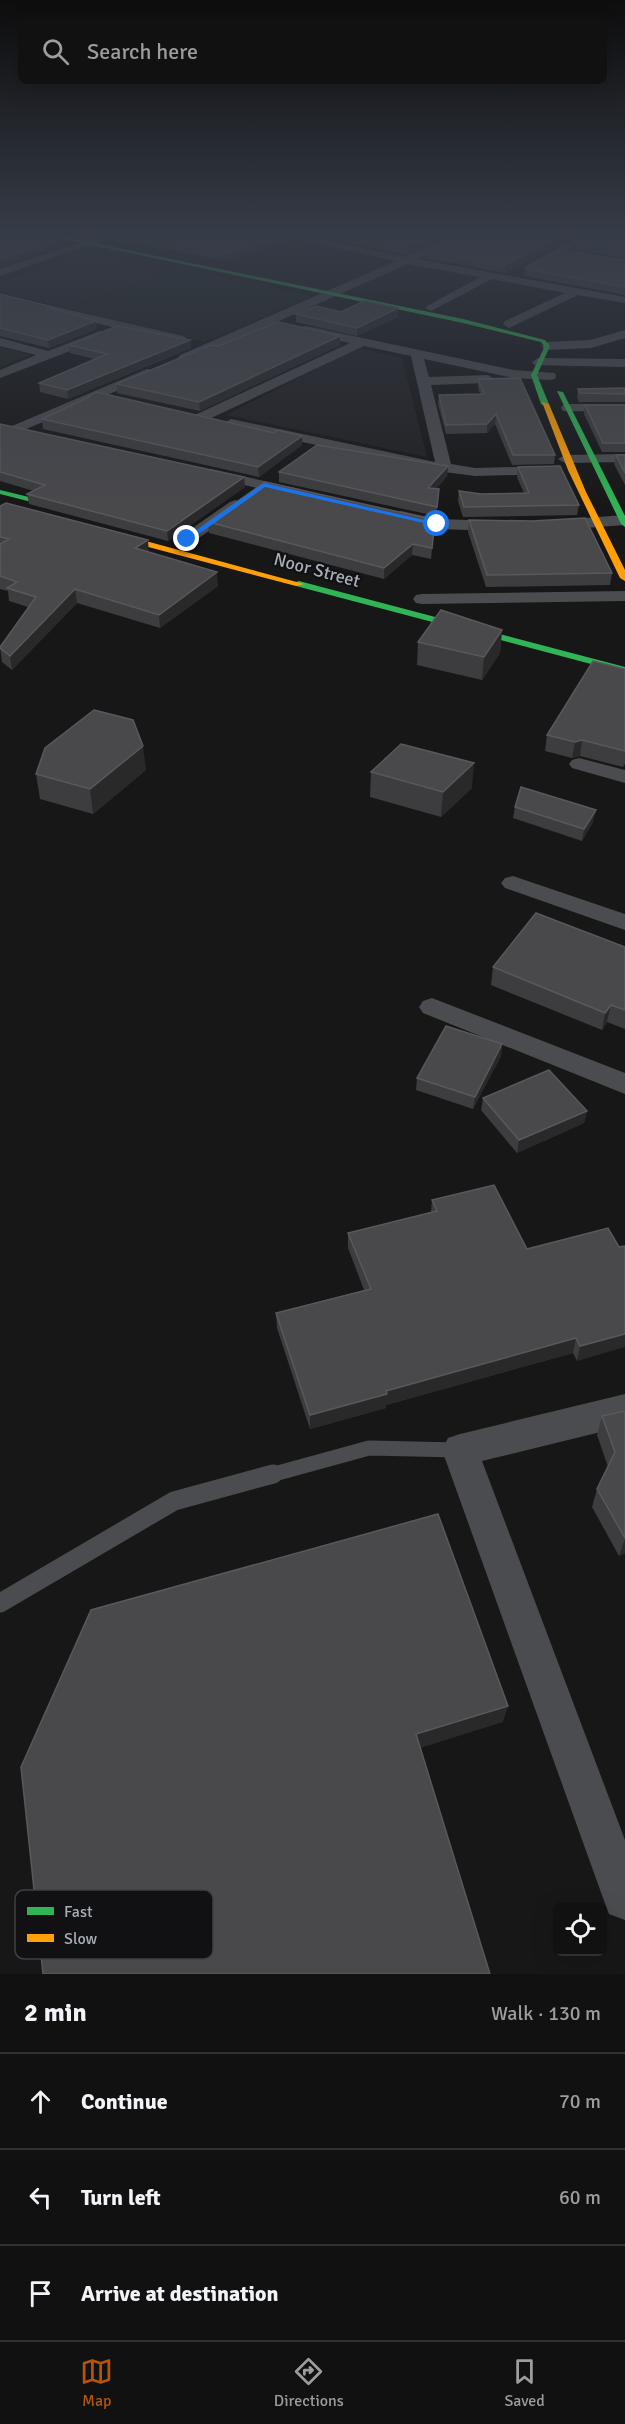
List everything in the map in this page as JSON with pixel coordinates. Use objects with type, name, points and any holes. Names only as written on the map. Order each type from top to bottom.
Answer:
[{"type":"street","points":[[119,325],[213,346]]},
{"type":"street","points":[[0,436],[263,325]]},
{"type":"street","points":[[283,325],[514,374]]},
{"type":"street","points":[[480,325],[543,341],[548,346],[591,344],[625,334]]},
{"type":"street","points":[[514,325],[554,334],[566,340],[570,345]]},
{"type":"street","points":[[0,374],[123,326]]},
{"type":"street","points":[[0,342],[49,355]]},
{"type":"street","points":[[360,343],[197,416],[444,468],[475,472],[567,464],[593,459],[625,458]]},
{"type":"street","points":[[550,376],[557,363],[568,354],[570,345]]},
{"type":"street","points":[[536,369],[547,352],[548,346]]},
{"type":"street","points":[[417,355],[444,468]]},
{"type":"street","points":[[422,381],[476,380],[514,374],[557,363],[625,363]]},
{"type":"street","points":[[536,369],[550,376],[624,521],[551,525]]},
{"type":"street","points":[[536,369],[567,464],[595,524],[625,578]]},
{"type":"street","points":[[96,395],[117,399]]},
{"type":"street","points":[[568,408],[625,408]]},
{"type":"street","points":[[0,425],[39,434]]},
{"type":"street","points":[[302,457],[320,442]]},
{"type":"street","points":[[197,470],[310,496]]},
{"type":"street","points":[[182,538],[283,471]]},
{"type":"street","name":"Noor Street","points":[[0,492],[84,522],[625,670]]},
{"type":"street","name":"Noor Street","points":[[2,508],[84,522]]},
{"type":"street","points":[[391,514],[437,524],[517,525]]},
{"type":"street","points":[[110,520],[132,525]]},
{"type":"street","points":[[182,538],[210,545]]},
{"type":"street","points":[[417,597],[625,596]]},
{"type":"street","points":[[417,597],[479,613]]},
{"type":"street","points":[[579,764],[625,777]]},
{"type":"street","points":[[513,883],[625,922]]},
{"type":"street","points":[[432,1007],[625,1084]]},
{"type":"street","points":[[621,1873],[460,1450],[625,1410]]},
{"type":"lane","points":[[0,1603],[174,1501],[369,1448],[460,1450]]},
{"type":"shaded area","points":[[135,325],[244,325],[205,342]]},
{"type":"shaded area","points":[[0,347],[31,355],[0,367]]},
{"type":"shaded area","points":[[358,348],[402,358],[427,457],[226,415]]},
{"type":"building","points":[[0,325],[86,325],[48,340],[0,328]]},
{"type":"building","points":[[270,325],[292,325],[340,336],[199,402],[117,384],[211,345],[218,346]]},
{"type":"building","points":[[344,325],[363,325],[357,328]]},
{"type":"building","points":[[117,326],[190,340],[67,390],[39,383],[107,354],[69,345]]},
{"type":"building","points":[[520,378],[555,455],[513,455],[496,414],[487,424],[446,425],[439,395],[484,394],[478,379]]},
{"type":"building","points":[[625,388],[625,394],[580,393],[578,389]]},
{"type":"building","points":[[96,392],[274,433],[277,430],[302,436],[258,467],[42,419]]},
{"type":"building","points":[[585,405],[625,405],[625,443],[603,443]]},
{"type":"building","points":[[0,424],[244,477],[167,531],[27,494],[45,485],[0,472]]},
{"type":"building","points":[[317,445],[448,466],[428,488],[439,489],[437,507],[279,472]]},
{"type":"building","points":[[616,455],[625,455],[625,473]]},
{"type":"building","points":[[560,466],[579,505],[464,507],[459,491],[481,494],[529,493],[518,467]]},
{"type":"building","points":[[265,482],[435,520],[432,548],[413,544],[384,568],[208,522]]},
{"type":"building","points":[[6,503],[148,540],[135,548],[217,572],[159,615],[75,589],[10,656],[0,647],[36,597],[7,588],[17,582],[0,576],[0,544],[9,539],[0,537],[0,506]]},
{"type":"building","points":[[585,518],[612,573],[487,575],[469,520],[532,521]]},
{"type":"building","points":[[441,610],[502,630],[484,657],[418,642]]},
{"type":"building","points":[[593,661],[625,669],[625,751],[582,740],[575,742],[547,735]]},
{"type":"building","points":[[94,710],[133,720],[143,746],[90,789],[36,774],[45,748]]},
{"type":"building","points":[[401,744],[474,763],[443,792],[371,772]]},
{"type":"building","points":[[521,787],[596,810],[584,829],[515,807]]},
{"type":"building","points":[[536,913],[625,947],[625,1010],[611,1005],[605,1013],[493,967]]},
{"type":"building","points":[[446,1026],[502,1044],[475,1097],[417,1078]]},
{"type":"building","points":[[549,1070],[587,1111],[519,1140],[483,1098]]},
{"type":"building","points":[[494,1185],[527,1249],[608,1228],[619,1247],[625,1246],[625,1334],[580,1346],[576,1338],[386,1391],[387,1394],[310,1415],[276,1313],[371,1289],[348,1233],[437,1211],[432,1200]]},
{"type":"building","points":[[625,1411],[625,1538],[597,1489],[615,1452],[602,1416]]},
{"type":"building","points":[[438,1514],[508,1706],[416,1734],[490,1974],[43,1974],[41,1959],[213,1959],[213,1890],[34,1890],[21,1767],[91,1610]]},
{"type":"traffic: fast","points":[[479,325],[543,341],[547,346],[546,350],[534,375],[545,404]]},
{"type":"traffic: fast","points":[[559,392],[625,524]]},
{"type":"traffic: fast","points":[[0,492],[71,510]]},
{"type":"traffic: fast","points":[[299,584],[625,670]]},
{"type":"traffic: slow","points":[[545,404],[582,492],[625,578]]},
{"type":"traffic: slow","points":[[106,533],[299,584]]},
{"type":"route","points":[[187,539],[264,485],[437,524]]}]
